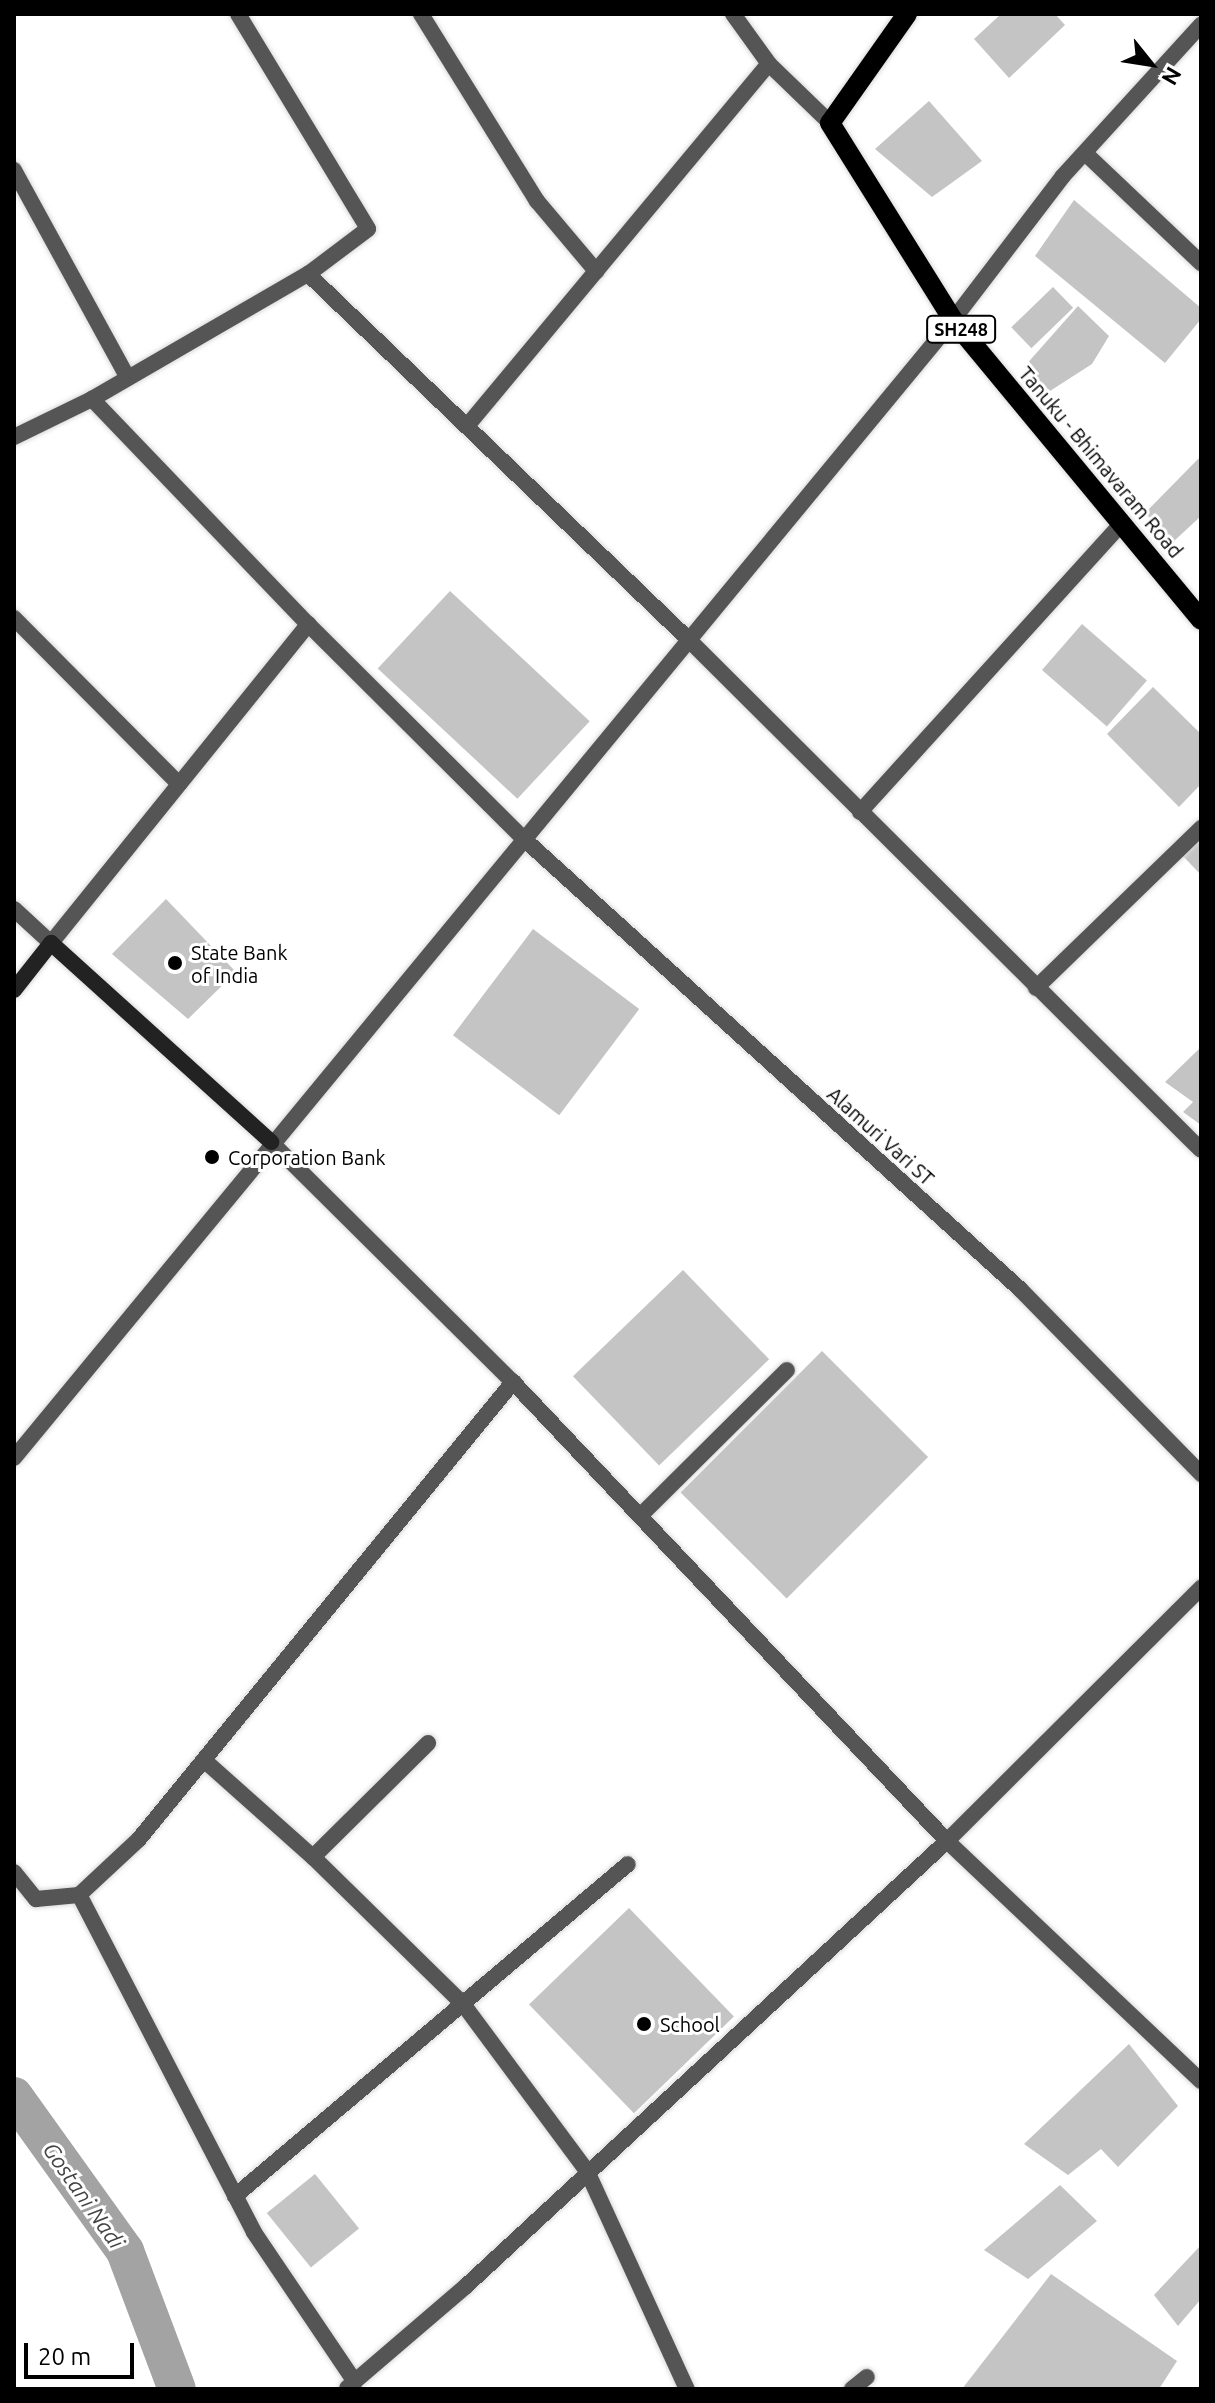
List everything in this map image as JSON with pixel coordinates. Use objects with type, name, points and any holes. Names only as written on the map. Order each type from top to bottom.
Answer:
[{"type":"main road","points":[[830,123],[896,18]]},
{"type":"main road","name":"Tanuku - Bhimavaram Road","points":[[830,123],[953,320],[1201,620]]},
{"type":"street","points":[[14,437],[92,399],[308,274],[368,229],[238,14]]},
{"type":"street","points":[[421,14],[537,201],[596,271]]},
{"type":"street","points":[[733,14],[769,64],[830,123]]},
{"type":"street","points":[[14,1458],[271,1142],[953,320],[1085,153],[1201,25]]},
{"type":"street","points":[[467,426],[769,64]]},
{"type":"street","points":[[1085,153],[1201,263]]},
{"type":"street","points":[[14,170],[128,378]]},
{"type":"street","points":[[308,274],[687,638],[1201,1150]]},
{"type":"street","name":"Alamuri Vari ST","points":[[92,399],[308,624],[524,839],[1020,1289],[1201,1474]]},
{"type":"street","points":[[860,812],[1121,524]]},
{"type":"street","points":[[14,618],[179,784]]},
{"type":"street","points":[[14,990],[308,624]]},
{"type":"street","points":[[1036,988],[1201,828]]},
{"type":"street","points":[[14,909],[271,1142],[513,1382],[947,1841],[1201,2081]]},
{"type":"street","points":[[640,1516],[787,1370]]},
{"type":"street","points":[[14,1872],[36,1899],[79,1895],[139,1839],[513,1382]]},
{"type":"street","points":[[79,1895],[254,2232],[350,2385],[466,2286],[947,1841],[1201,1588]]},
{"type":"street","points":[[313,1857],[428,1743]]},
{"type":"street","points":[[204,1760],[313,1857],[463,2004],[587,2171],[687,2389]]},
{"type":"street","points":[[235,2196],[628,1864]]},
{"type":"street","points":[[852,2389],[867,2377]]},
{"type":"building","points":[[1001,14],[1055,14],[1065,25],[1009,78],[974,39]]},
{"type":"building","points":[[929,101],[982,161],[932,197],[875,149]]},
{"type":"building","points":[[1074,200],[1201,308],[1201,319],[1165,363],[1035,256]]},
{"type":"building","points":[[1053,287],[1073,308],[1031,348],[1011,327]]},
{"type":"building","points":[[1078,306],[1109,336],[1092,364],[1050,391],[1024,367]]},
{"type":"building","points":[[1201,456],[1201,516],[1173,542],[1145,513]]},
{"type":"building","points":[[450,591],[590,721],[517,799],[378,669]]},
{"type":"building","points":[[1082,624],[1147,680],[1107,726],[1042,670]]},
{"type":"building","points":[[1153,687],[1201,734],[1201,784],[1179,807],[1107,734]]},
{"type":"building","points":[[1201,837],[1201,875],[1182,855]]},
{"type":"building","name":"State Bank of India","points":[[166,899],[236,972],[188,1019],[112,954]]},
{"type":"building","points":[[533,929],[639,1009],[559,1115],[453,1035]]},
{"type":"building","points":[[1201,1047],[1201,1125],[1183,1112],[1193,1102],[1165,1082]]},
{"type":"building","points":[[683,1270],[769,1359],[659,1465],[573,1376]]},
{"type":"building","points":[[822,1351],[928,1457],[787,1598],[681,1492]]},
{"type":"building","points":[[629,1908],[734,2017],[634,2113],[529,2005]]},
{"type":"building","points":[[1129,2044],[1178,2106],[1118,2167],[1101,2149],[1068,2175],[1024,2144]]},
{"type":"building","points":[[315,2174],[359,2228],[311,2267],[267,2213]]},
{"type":"building","points":[[1060,2185],[1097,2221],[1028,2279],[984,2250]]},
{"type":"building","points":[[1201,2245],[1201,2299],[1178,2326],[1154,2295]]},
{"type":"building","points":[[1051,2274],[1177,2361],[1159,2389],[962,2389]]},
{"type":"waterway","name":"Gostani Nadi","points":[[14,2096],[125,2251],[177,2389]]},
{"type":"place","name":"State Bank of India","points":[[175,963]]},
{"type":"place","name":"Corporation Bank","points":[[212,1157]]},
{"type":"place","name":"School","points":[[644,2024]]}]
